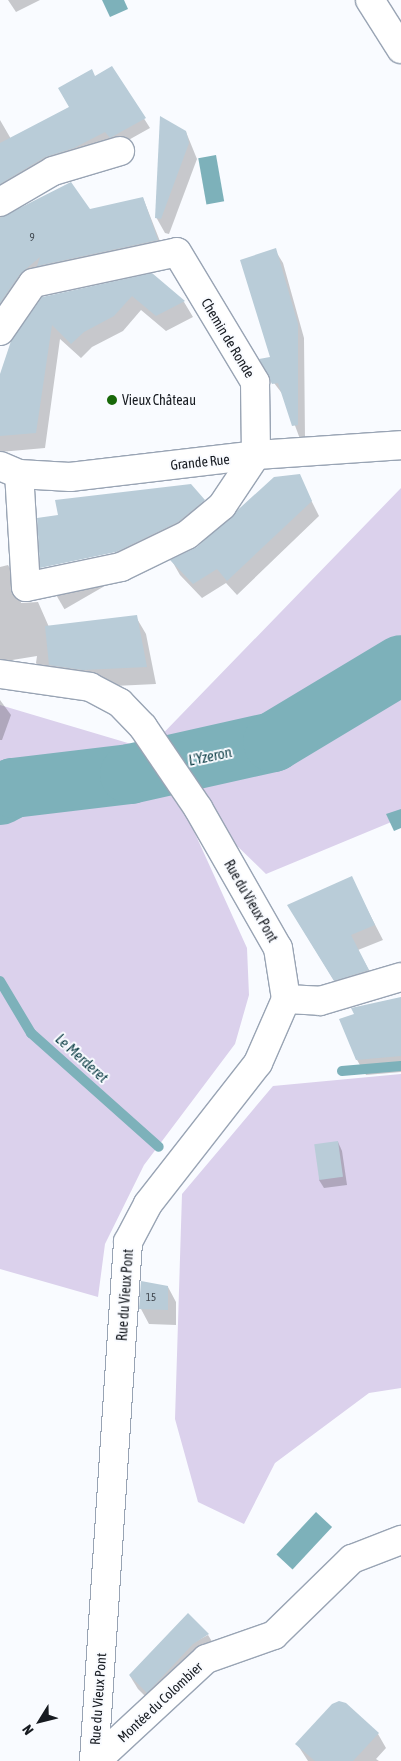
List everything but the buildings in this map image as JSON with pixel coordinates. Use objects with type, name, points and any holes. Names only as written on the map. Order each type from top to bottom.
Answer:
[{"type":"street","points":[[370,0],[401,49]]},
{"type":"street","points":[[0,202],[53,171],[120,151]]},
{"type":"street","name":"Chemin de Ronde","points":[[0,331],[33,283],[177,252],[255,382],[256,456]]},
{"type":"street","name":"Grande Rue","points":[[10,470],[70,476],[256,456],[401,445]]},
{"type":"street","points":[[10,470],[26,587],[121,567],[187,535],[222,506],[256,456]]},
{"type":"street","name":"Rue du Vieux Pont","points":[[0,674],[90,687],[120,703],[143,728],[198,808],[278,948],[286,999],[258,1062],[148,1204],[128,1242],[95,1761]]},
{"type":"street","points":[[286,999],[320,1000],[401,977]]},
{"type":"street","name":"Montée du Colombier","points":[[95,1761],[206,1659],[274,1635],[352,1559],[401,1540]]},
{"type":"shaded area","points":[[401,488],[401,818],[266,874],[198,808],[183,807],[247,948],[249,995],[235,1044],[144,1165],[105,1244],[98,1297],[0,1269],[0,705],[148,749]]},
{"type":"shaded area","points":[[401,1074],[401,1388],[369,1393],[275,1463],[244,1524],[198,1502],[175,1419],[182,1194],[273,1086]]},
{"type":"water","points":[[102,0],[124,0],[128,9],[110,17]]},
{"type":"water","points":[[216,155],[224,201],[206,204],[198,158]]},
{"type":"water","points":[[401,809],[401,828],[394,831],[386,814]]},
{"type":"water","points":[[316,1512],[332,1527],[293,1569],[276,1554]]},
{"type":"waterway","name":"L'Yzeron","points":[[0,795],[13,788],[130,774],[273,742],[401,665]]},
{"type":"waterway","name":"Le Merderet","points":[[0,981],[31,1033],[159,1147]]},
{"type":"waterway","name":"Le Merderet","points":[[342,1071],[401,1066]]},
{"type":"place","name":"Vieux Château","points":[[112,400]]}]
